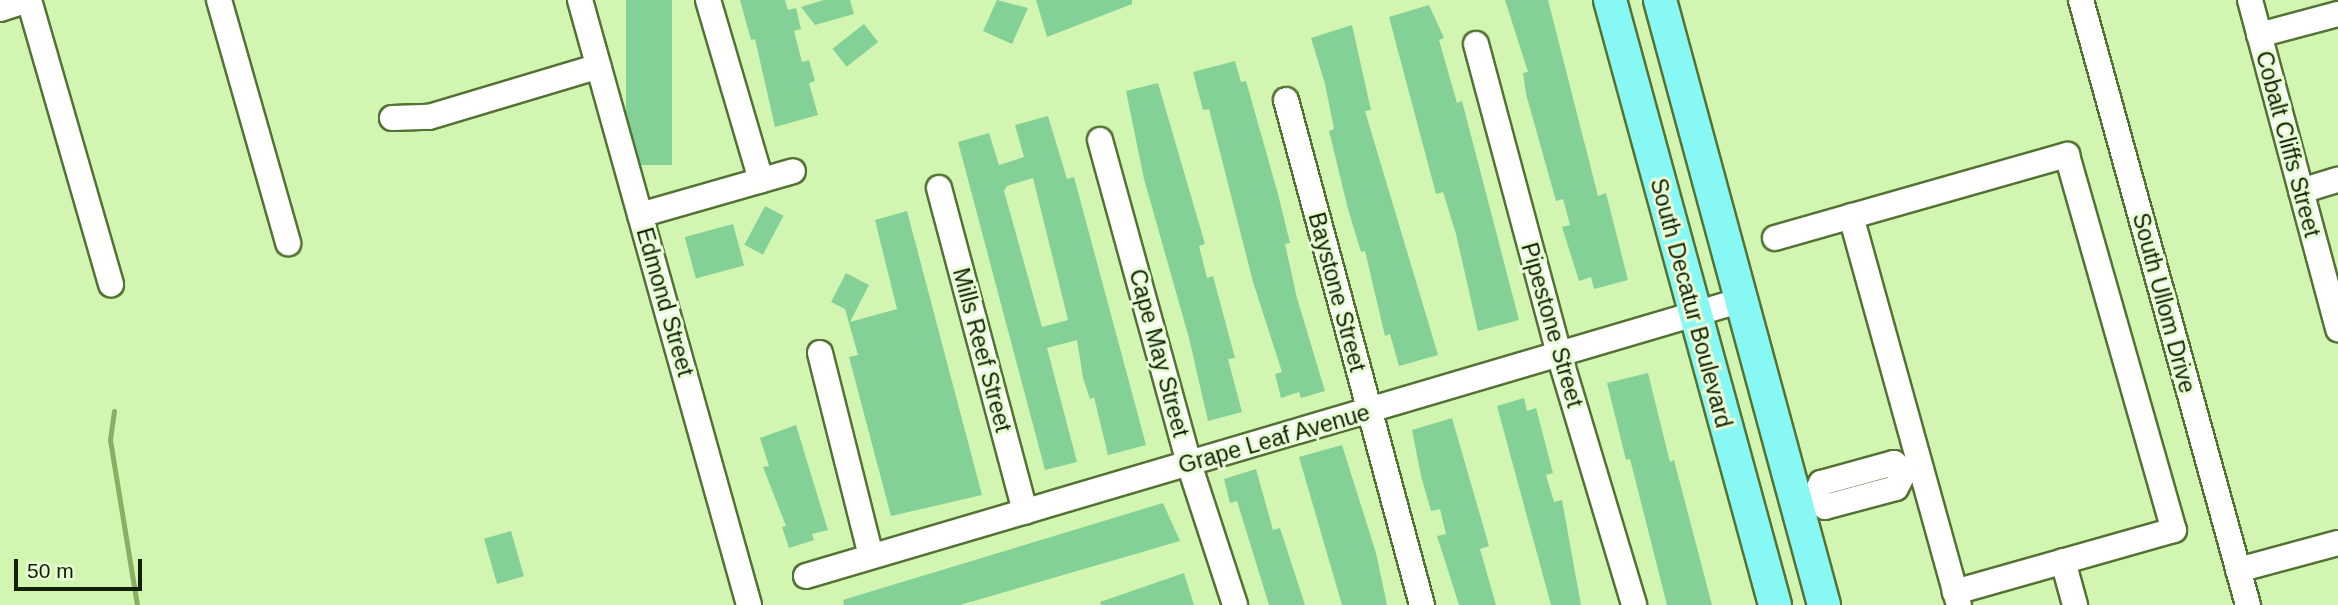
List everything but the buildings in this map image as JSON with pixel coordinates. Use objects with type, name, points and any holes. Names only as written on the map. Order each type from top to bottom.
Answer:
[{"type":"main road","name":"South Decatur Boulevard","points":[[1610,0],[1693,313],[1775,605]]},
{"type":"main road","points":[[1660,0],[1742,300],[1805,499],[1825,605]]},
{"type":"main road","points":[[1750,515],[1805,499]]},
{"type":"street","points":[[0,9],[29,0],[111,284]]},
{"type":"street","points":[[219,0],[288,243]]},
{"type":"street","name":"Edmond Street","points":[[580,0],[749,605]]},
{"type":"street","points":[[708,0],[761,180]]},
{"type":"street","name":"South Ullom Drive","points":[[2081,0],[2248,605]]},
{"type":"street","name":"Cobalt Cliffs Street","points":[[2250,0],[2338,329]]},
{"type":"street","points":[[2259,35],[2338,14]]},
{"type":"street","name":"Pipestone Street","points":[[1476,44],[1558,351],[1634,605]]},
{"type":"street","points":[[392,118],[429,117],[599,66]]},
{"type":"street","name":"Baystone Street","points":[[1286,100],[1422,605]]},
{"type":"street","name":"Cape May Street","points":[[1100,140],[1189,464],[1235,605]]},
{"type":"street","points":[[1775,238],[1851,216],[2067,155],[2174,530],[2063,561],[1957,599],[1912,470],[1851,216]]},
{"type":"street","points":[[640,215],[793,171]]},
{"type":"street","points":[[2301,191],[2338,180]]},
{"type":"street","name":"Mills Reef Street","points":[[939,188],[1025,512]]},
{"type":"street","name":"Grape Leaf Avenue","points":[[806,576],[1369,411],[1558,351],[1742,300]]},
{"type":"street","points":[[820,353],[871,556]]},
{"type":"street","points":[[1805,499],[1825,507],[1896,488],[1912,470]]},
{"type":"street","points":[[2238,570],[2338,543]]},
{"type":"street","points":[[2063,561],[2075,605]]},
{"type":"waterway","points":[[114,411],[110,440],[137,605]]}]
